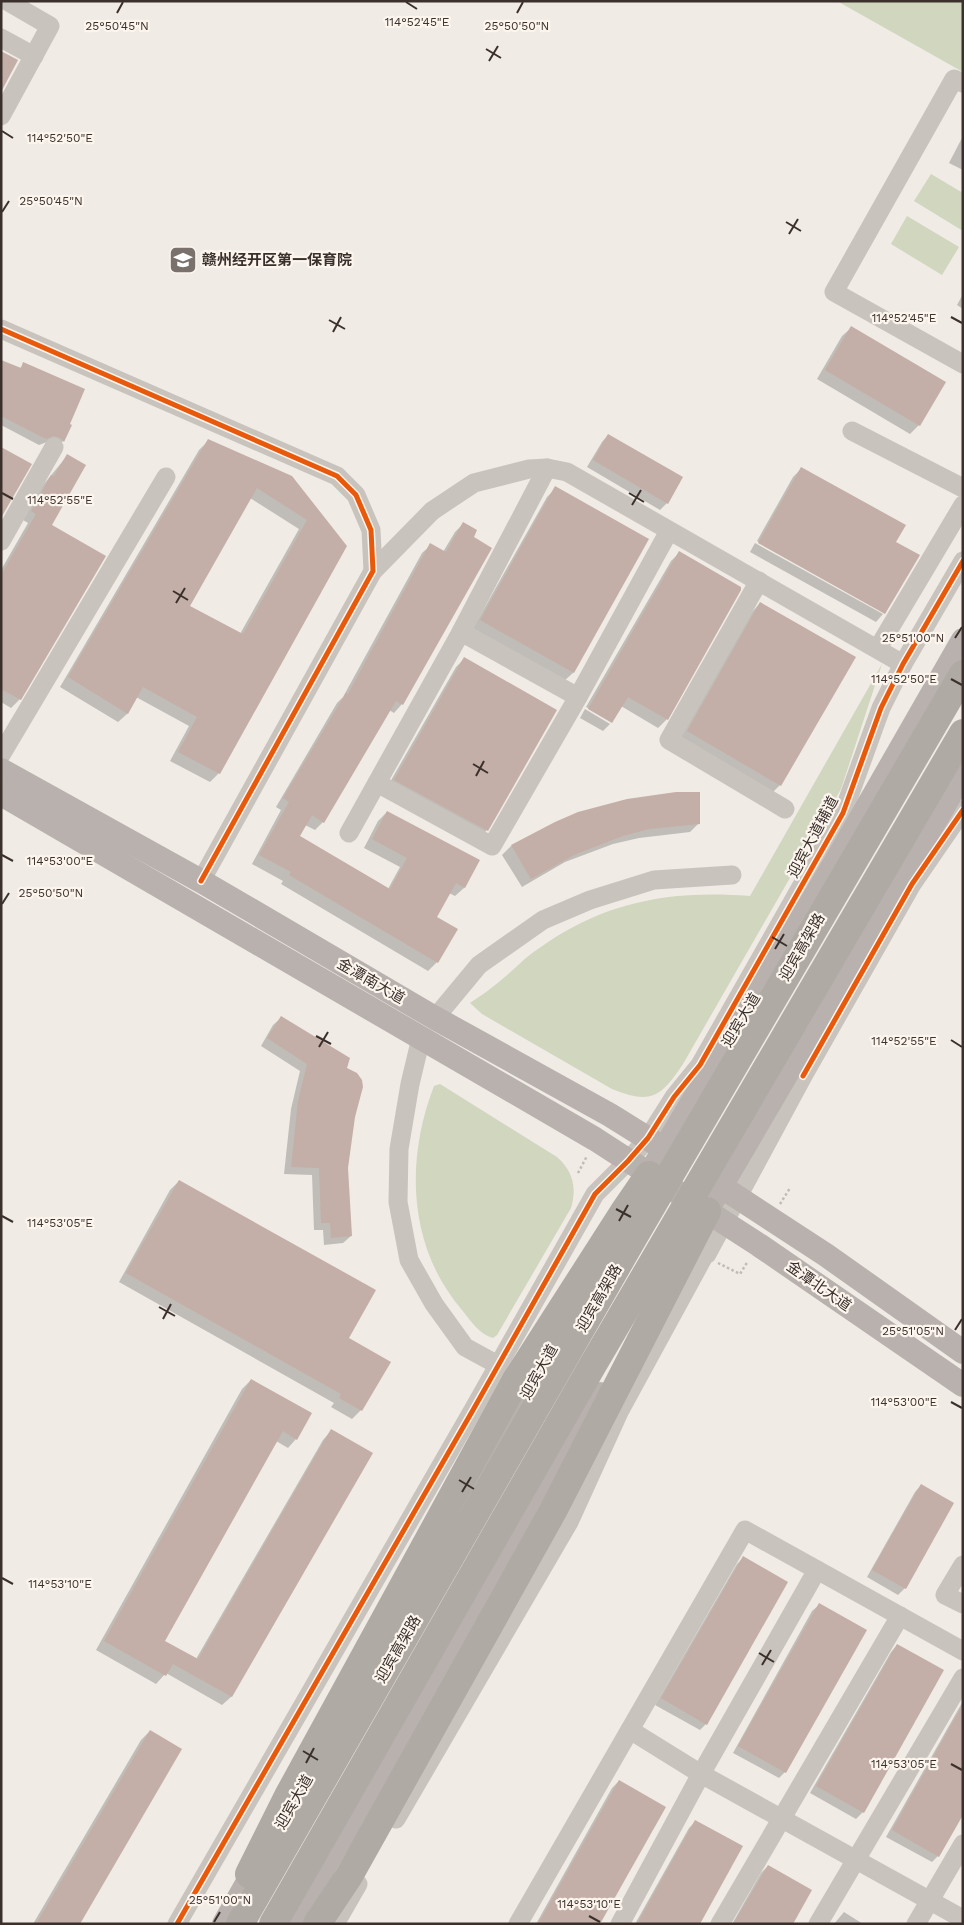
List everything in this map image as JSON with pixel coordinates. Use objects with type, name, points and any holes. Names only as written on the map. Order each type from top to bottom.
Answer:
[{"type":"highway","name":"迎宾高架路","points":[[240,1924],[637,1232],[963,674]]},
{"type":"highway","name":"迎宾高架路","points":[[273,1924],[586,1376],[963,733]]},
{"type":"highway","points":[[224,1924],[288,1796],[507,1373],[623,1213],[638,1168]]},
{"type":"highway","points":[[317,1924],[349,1876],[716,1217]]},
{"type":"main road","name":"迎宾大道","points":[[224,1924],[533,1383],[638,1168],[692,1102],[838,858],[963,640]]},
{"type":"main road","name":"金潭南大道","points":[[1,770],[201,881],[435,1018],[657,1143],[730,1192]]},
{"type":"main road","points":[[291,1924],[666,1279],[716,1217],[730,1192],[750,1136],[963,773]]},
{"type":"main road","name":"金潭南大道","points":[[1,794],[595,1139],[716,1217]]},
{"type":"main road","name":"金潭北大道","points":[[730,1192],[826,1255],[963,1352]]},
{"type":"main road","name":"金潭北大道","points":[[716,1217],[759,1244],[963,1385]]},
{"type":"street","points":[[1,116],[50,26],[8,1]]},
{"type":"street","points":[[1,38],[34,56]]},
{"type":"street","points":[[963,84],[954,78],[834,292],[963,364]]},
{"type":"street","points":[[1,329],[337,476],[356,495],[371,530],[373,571]]},
{"type":"street","points":[[852,431],[963,488]]},
{"type":"street","points":[[1,541],[54,447]]},
{"type":"street","points":[[349,833],[461,632],[547,468]]},
{"type":"street","points":[[201,881],[373,571],[432,511],[474,482],[529,469],[547,468],[567,472],[903,664]]},
{"type":"street","points":[[1,755],[166,477]]},
{"type":"street","points":[[878,648],[963,505]]},
{"type":"street","points":[[377,783],[492,846],[578,697],[669,531]]},
{"type":"street","name":"迎宾大道辅道","points":[[657,1143],[674,1097],[700,1066],[843,813],[881,708],[903,664],[963,561]]},
{"type":"street","points":[[758,581],[669,740],[785,809]]},
{"type":"street","points":[[461,632],[578,697]]},
{"type":"street","points":[[730,1192],[803,1076],[912,884],[963,810]]},
{"type":"street","points":[[435,1018],[479,965],[543,920],[590,900],[654,880],[732,875]]},
{"type":"street","points":[[177,1924],[507,1373],[465,1347],[434,1304],[409,1260],[398,1202],[399,1149],[410,1084],[421,1038]]},
{"type":"street","points":[[335,1924],[569,1522],[619,1412],[716,1217]]},
{"type":"street","points":[[513,1922],[630,1730],[745,1530],[963,1650]]},
{"type":"street","points":[[963,1565],[945,1595],[963,1604]]},
{"type":"street","points":[[620,1924],[701,1774],[817,1570]]},
{"type":"street","points":[[720,1924],[900,1616]]},
{"type":"street","points":[[818,1924],[963,1678]]},
{"type":"street","points":[[630,1730],[701,1774],[963,1919]]},
{"type":"street","points":[[916,1924],[963,1844]]},
{"type":"green space","points":[[837,1],[963,1],[963,72]]},
{"type":"green space","points":[[931,174],[963,193],[963,231],[914,201]]},
{"type":"green space","points":[[907,216],[959,247],[942,275],[891,244]]},
{"type":"green space","points":[[882,664],[841,789],[683,1064],[661,1091],[646,1097],[625,1094],[612,1089],[482,1014],[470,1003],[493,987],[538,949],[588,920],[613,910],[665,897],[693,895],[750,896]]},
{"type":"green space","points":[[440,1084],[557,1157],[567,1168],[572,1180],[574,1194],[571,1208],[497,1335],[493,1338],[484,1334],[476,1327],[444,1285],[431,1259],[422,1231],[417,1202],[416,1173],[419,1144],[434,1086]]},
{"type":"building","points":[[1,51],[18,60],[1,92]]},
{"type":"building","points":[[851,326],[946,382],[920,426],[825,370]]},
{"type":"building","points":[[1,360],[21,368],[23,362],[85,389],[64,442],[54,436],[46,439],[1,416]]},
{"type":"building","points":[[608,434],[683,477],[668,504],[593,460]]},
{"type":"building","points":[[208,439],[292,476],[347,546],[220,774],[178,752],[197,717],[143,687],[128,714],[68,677]],"holes":[[[257,488],[307,520],[243,634],[190,606]]]},
{"type":"building","points":[[1,447],[32,464],[1,518]]},
{"type":"building","points":[[67,454],[86,465],[52,525],[106,556],[21,700],[1,689],[1,575],[36,514],[31,511],[51,475],[54,476]]},
{"type":"building","points":[[801,467],[906,525],[896,542],[920,555],[885,614],[758,543]]},
{"type":"building","points":[[555,486],[649,539],[574,673],[480,620]]},
{"type":"building","points":[[463,522],[477,530],[474,537],[492,548],[403,705],[396,701],[324,823],[312,815],[300,836],[390,889],[407,858],[372,839],[387,811],[480,860],[465,888],[456,883],[437,917],[458,929],[438,963],[289,875],[291,872],[259,855],[289,802],[283,798],[346,693],[348,694],[430,543],[446,552]]},
{"type":"building","points":[[679,551],[741,587],[741,590],[668,720],[628,697],[612,723],[588,709]]},
{"type":"building","points":[[760,602],[856,657],[781,786],[687,731]]},
{"type":"building","points":[[464,657],[557,710],[488,831],[394,780]]},
{"type":"building","points":[[676,792],[700,792],[700,824],[649,829],[623,836],[576,854],[531,879],[511,845],[578,812],[627,799]]},
{"type":"building","points":[[281,1016],[350,1058],[347,1068],[357,1073],[362,1080],[363,1087],[355,1117],[348,1168],[352,1236],[331,1238],[330,1223],[321,1223],[319,1168],[291,1167],[298,1101],[307,1064],[267,1038]]},
{"type":"building","points":[[179,1180],[376,1290],[349,1338],[391,1362],[362,1411],[339,1398],[341,1394],[126,1273]]},
{"type":"building","points":[[251,1379],[312,1413],[297,1440],[283,1431],[165,1641],[198,1659],[331,1429],[373,1453],[232,1697],[173,1664],[166,1676],[104,1641]]},
{"type":"building","points":[[921,1484],[954,1503],[906,1589],[872,1570]]},
{"type":"building","points":[[743,1556],[788,1582],[707,1725],[661,1698]]},
{"type":"building","points":[[819,1603],[867,1630],[786,1773],[738,1746]]},
{"type":"building","points":[[897,1644],[944,1670],[864,1813],[816,1786]]},
{"type":"building","points":[[963,1704],[963,1815],[939,1857],[892,1830]]},
{"type":"building","points":[[150,1730],[182,1749],[80,1924],[36,1924]]},
{"type":"building","points":[[619,1780],[666,1807],[600,1924],[538,1924]]},
{"type":"building","points":[[695,1820],[743,1846],[700,1924],[637,1924]]},
{"type":"building","points":[[768,1865],[812,1890],[793,1924],[733,1924]]},
{"type":"cycle path","points":[[1,329],[337,476],[356,495],[371,530],[373,571],[201,881]]},
{"type":"cycle path","points":[[177,1924],[595,1194],[648,1138],[674,1097],[700,1065],[843,813],[881,708],[903,664],[963,561]]},
{"type":"cycle path","points":[[803,1076],[912,884],[963,810]]},
{"type":"place","name":"赣州经开区第一保育院","points":[[183,260]]}]
